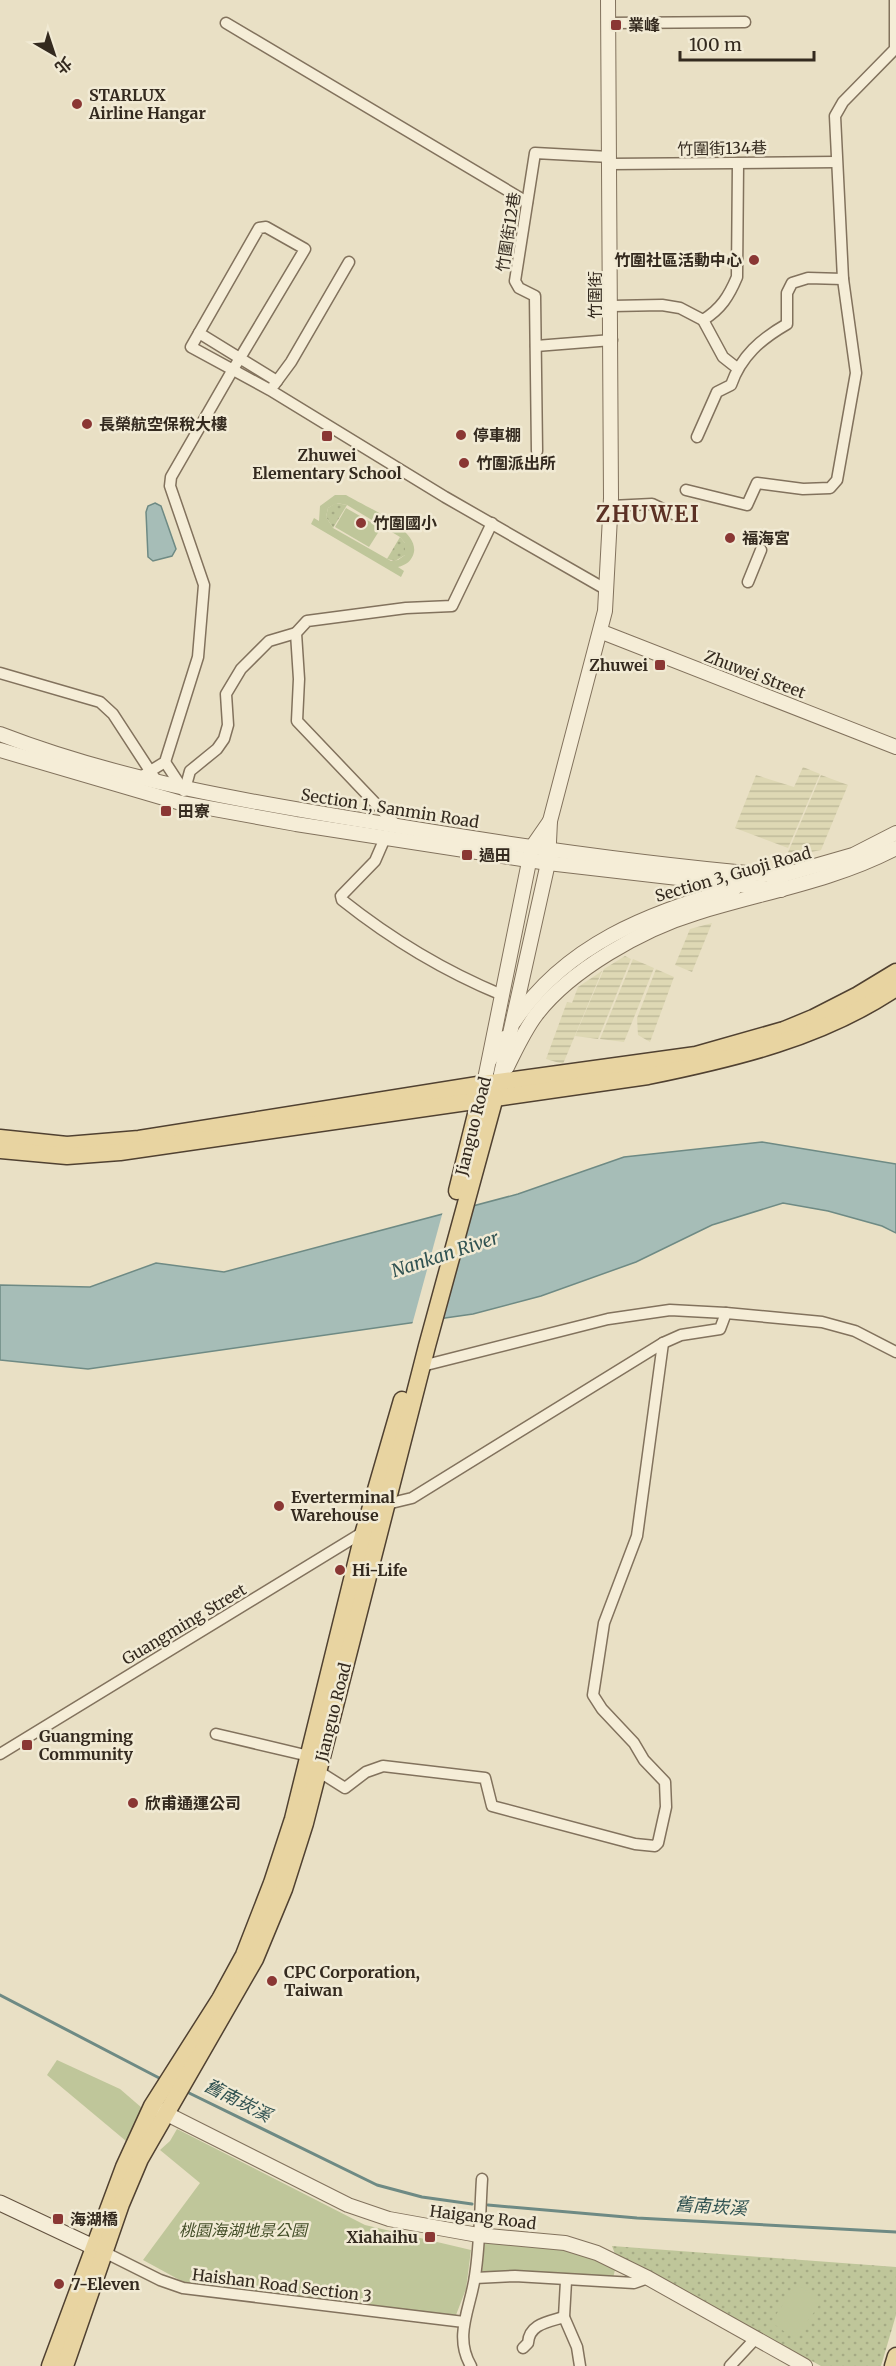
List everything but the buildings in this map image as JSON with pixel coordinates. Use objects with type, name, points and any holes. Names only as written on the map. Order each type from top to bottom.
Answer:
[{"type":"main road","points":[[0,1150],[67,1156],[120,1152],[490,1091],[696,1054],[756,1038],[813,1018],[896,972]]},
{"type":"main road","points":[[0,1138],[68,1145],[139,1139],[490,1091],[648,1076],[758,1051],[820,1029],[896,988]]},
{"type":"main road","name":"Jianguo Road","points":[[189,2062],[244,1955],[284,1849],[364,1531],[421,1347],[490,1091]]},
{"type":"main road","name":"Jianguo Road","points":[[189,2062],[244,1981],[272,1920],[296,1854],[422,1366],[421,1347]]},
{"type":"main road","points":[[65,2366],[124,2167],[189,2062]]},
{"type":"main road","points":[[0,2203],[98,2250]]},
{"type":"main road","points":[[50,2366],[98,2250]]},
{"type":"main road","points":[[893,2366],[896,2356]]},
{"type":"street","name":"竹圍街","points":[[550,821],[602,632],[607,590],[611,506],[612,340],[608,0]]},
{"type":"street","points":[[686,490],[747,505],[757,483],[802,489],[830,488],[837,480],[856,374],[843,279],[835,116],[838,108],[895,49],[895,0]]},
{"type":"street","points":[[608,23],[745,22]]},
{"type":"street","points":[[226,23],[527,202]]},
{"type":"street","name":"竹圍街12巷","points":[[537,452],[535,296],[519,288],[515,281],[535,153],[610,161]]},
{"type":"street","name":"竹圍街134巷","points":[[610,161],[738,164],[836,162]]},
{"type":"street","points":[[703,320],[718,311],[737,277],[738,164]]},
{"type":"street","points":[[0,673],[100,702],[113,714],[149,777],[165,762],[198,657],[204,585],[170,486],[171,477],[232,371],[305,249],[266,227],[259,228],[191,347],[232,371],[274,386]]},
{"type":"street","points":[[274,386],[291,362],[349,262]]},
{"type":"street","points":[[697,437],[717,393],[731,385],[737,368],[764,337],[787,324],[787,293],[792,283],[808,278],[843,279]]},
{"type":"street","points":[[612,306],[662,305],[680,308],[703,320],[723,357],[737,368]]},
{"type":"street","points":[[199,333],[240,358],[274,386],[492,523],[607,590]]},
{"type":"street","points":[[536,346],[612,340]]},
{"type":"street","points":[[611,506],[652,504],[680,517]]},
{"type":"street","points":[[183,796],[190,771],[217,749],[224,739],[228,725],[226,694],[241,669],[269,641],[296,633],[307,621],[406,608],[452,606],[492,523]]},
{"type":"street","points":[[748,582],[761,550]]},
{"type":"street","name":"Zhuwei Street","points":[[602,632],[896,747]]},
{"type":"street","points":[[296,633],[299,679],[297,721],[396,826]]},
{"type":"street","name":"Section 1, Sanmin Road","points":[[0,734],[149,777],[183,796],[396,826],[530,854]]},
{"type":"street","name":"Section 1, Sanmin Road","points":[[0,750],[183,796],[385,838],[549,856],[702,869],[782,883]]},
{"type":"street","points":[[165,762],[183,796]]},
{"type":"street","points":[[530,854],[550,821]]},
{"type":"street","points":[[490,1091],[509,1029],[549,856],[550,821]]},
{"type":"street","name":"Section 3, Guoji Road","points":[[490,1091],[536,1014],[565,986],[591,966],[645,934],[677,920],[853,855],[896,833]]},
{"type":"street","points":[[385,838],[375,861],[341,896],[342,900],[380,929],[458,977],[502,995]]},
{"type":"street","name":"Section 3, Guoji Road","points":[[489,1062],[523,1009],[553,978],[605,938],[645,917],[690,901],[743,886],[782,883],[843,872],[896,848]]},
{"type":"street","name":"Jianguo Road","points":[[490,1091],[489,1062],[530,854]]},
{"type":"street","name":"Section 1, Sanmin Road","points":[[549,856],[743,886]]},
{"type":"street","points":[[422,1366],[608,1319],[670,1310],[726,1312],[822,1322],[855,1330],[896,1352]]},
{"type":"street","name":"Guangming Street","points":[[0,1754],[364,1531],[385,1512],[412,1498],[663,1343],[681,1335],[720,1329],[726,1312]]},
{"type":"street","points":[[318,1771],[345,1788],[366,1772],[384,1766],[484,1778],[492,1806],[635,1844],[656,1846],[666,1807],[665,1782],[644,1760],[634,1743],[602,1709],[593,1695],[604,1623],[637,1536],[663,1343]]},
{"type":"street","points":[[216,1734],[309,1755]]},
{"type":"street","name":"Haigang Road","points":[[162,2106],[348,2205],[389,2219],[478,2235],[565,2243],[597,2253],[648,2278],[805,2366]]},
{"type":"street","points":[[471,2366],[463,2345],[464,2322],[475,2278],[482,2179]]},
{"type":"street","name":"Haishan Road Section 3","points":[[98,2250],[160,2280],[183,2288],[464,2322]]},
{"type":"street","points":[[475,2278],[515,2276],[566,2281],[634,2283],[648,2278]]},
{"type":"street","points":[[566,2281],[564,2318],[577,2347],[580,2366]]},
{"type":"street","points":[[523,2348],[528,2343],[529,2335],[534,2328],[564,2318]]},
{"type":"street","points":[[730,2366],[756,2338]]},
{"type":"shaded area","points":[[803,767],[820,774],[788,848],[735,828],[756,775],[794,787]]},
{"type":"shaded area","points":[[821,775],[848,785],[821,850],[786,857]]},
{"type":"shaded area","points":[[712,923],[692,972],[675,965],[690,929]]},
{"type":"shaded area","points":[[625,956],[631,959],[598,1039],[575,1036],[604,969]]},
{"type":"shaded area","points":[[633,959],[654,968],[624,1042],[600,1039]]},
{"type":"shaded area","points":[[656,969],[674,977],[650,1042],[638,1035],[637,1018]]},
{"type":"shaded area","points":[[602,971],[563,1064],[546,1059],[567,1002],[572,1003],[578,987]]},
{"type":"green space","points":[[335,495],[346,495],[399,526],[413,543],[414,552],[408,562],[398,567],[404,571],[401,577],[311,524],[314,518],[319,521],[320,506]],"holes":[[[337,503],[347,505],[400,537],[405,543],[405,555],[398,560],[391,561],[333,528],[326,517],[328,508]]]},
{"type":"green space","points":[[336,503],[347,505],[333,528],[326,517],[328,508]]},
{"type":"green space","points":[[346,508],[381,528],[369,547],[335,527]]},
{"type":"green space","points":[[400,537],[405,543],[405,555],[395,561],[387,559]]},
{"type":"green space","points":[[57,2060],[120,2089],[142,2108],[126,2141],[47,2075]]},
{"type":"green space","name":"桃園海湖地景公園","points":[[177,2129],[365,2225],[471,2250],[466,2289],[456,2315],[187,2284],[143,2260],[200,2183],[160,2150],[170,2141]]},
{"type":"green space","points":[[485,2241],[570,2248],[615,2270],[613,2278],[482,2271]]},
{"type":"green space","points":[[612,2246],[896,2267],[896,2315],[881,2366],[821,2366],[615,2254]]},
{"type":"green space","points":[[797,2284],[822,2301],[795,2339],[771,2322]]},
{"type":"water","points":[[155,503],[161,506],[176,549],[172,556],[153,561],[148,557],[146,512],[148,506]]},
{"type":"water","name":"Nankan River","points":[[762,1142],[896,1164],[896,1233],[882,1226],[828,1211],[783,1203],[712,1225],[636,1262],[541,1296],[473,1314],[88,1369],[0,1360],[0,1285],[90,1287],[156,1263],[224,1272],[518,1194],[624,1157]]},
{"type":"pier","points":[[472,1203],[442,1321],[412,1325],[443,1211]]},
{"type":"waterway","name":"舊南崁溪","points":[[0,1995],[163,2080]]},
{"type":"waterway","name":"舊南崁溪","points":[[185,2091],[377,2185],[422,2197],[472,2204]]},
{"type":"waterway","name":"舊南崁溪","points":[[488,2205],[637,2218],[896,2232]]},
{"type":"place","name":"業峰","points":[[616,25]]},
{"type":"place","name":"STARLUX Airline Hangar","points":[[77,104]]},
{"type":"place","name":"竹圍社區活動中心","points":[[754,260]]},
{"type":"place","name":"長榮航空保稅大樓","points":[[87,424]]},
{"type":"place","name":"停車棚","points":[[461,435]]},
{"type":"place","name":"Zhuwei Elementary School","points":[[327,436]]},
{"type":"place","name":"竹圍派出所","points":[[464,463]]},
{"type":"place","name":"竹圍國小","points":[[361,523]]},
{"type":"place","name":"福海宮","points":[[730,538]]},
{"type":"place","name":"Zhuwei","points":[[660,665]]},
{"type":"place","name":"田寮","points":[[166,811]]},
{"type":"place","name":"過田","points":[[467,855]]},
{"type":"place","name":"Everterminal Warehouse","points":[[279,1506]]},
{"type":"place","name":"Hi-Life","points":[[340,1570]]},
{"type":"place","name":"Guangming Community","points":[[27,1745]]},
{"type":"place","name":"欣甫通運公司","points":[[133,1803]]},
{"type":"place","name":"CPC Corporation, Taiwan","points":[[272,1981]]},
{"type":"place","name":"海湖橋","points":[[58,2219]]},
{"type":"place","name":"Xiahaihu","points":[[430,2237]]},
{"type":"place","name":"7-Eleven","points":[[59,2284]]},
{"type":"district","name":"ZHUWEI","points":[[648,514]]}]
